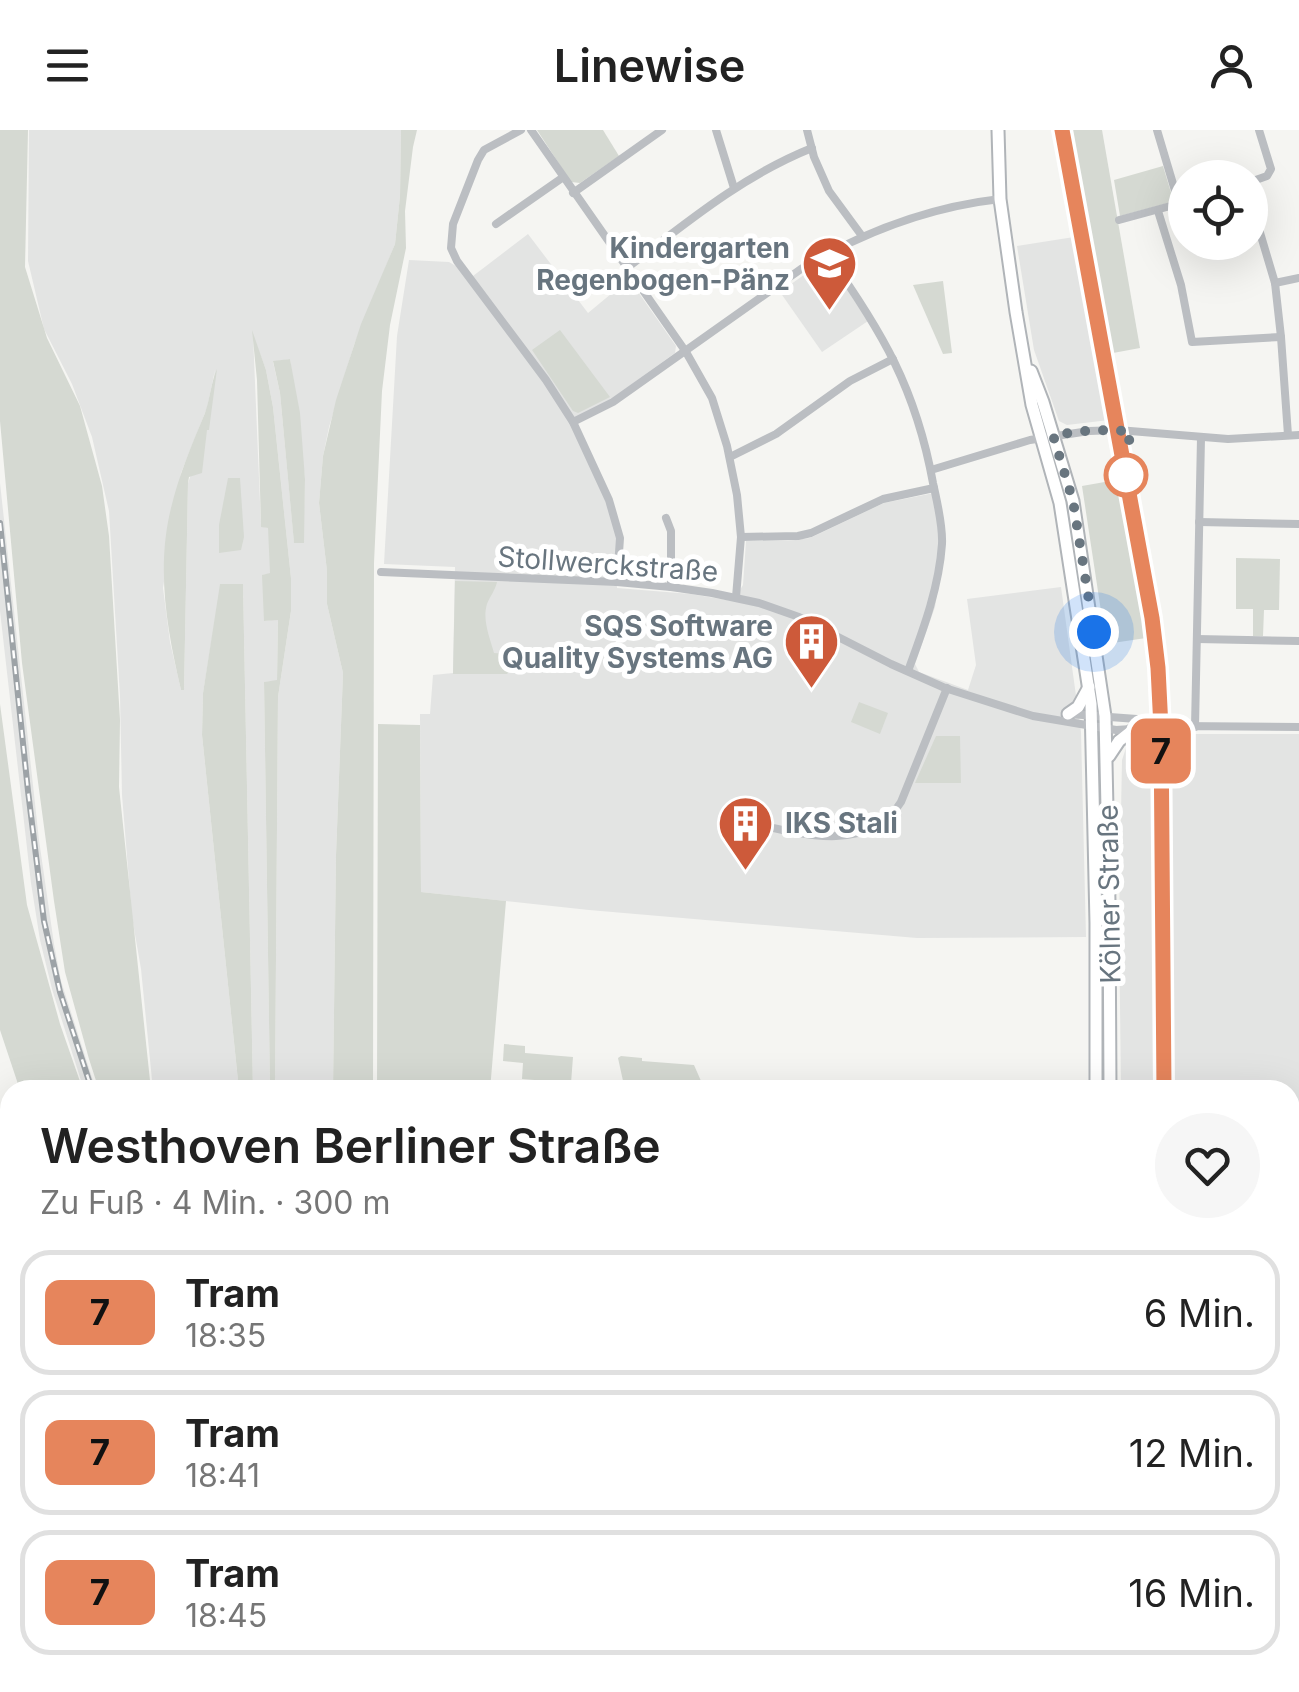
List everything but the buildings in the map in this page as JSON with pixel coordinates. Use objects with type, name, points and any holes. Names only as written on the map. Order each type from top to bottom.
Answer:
[{"type":"main road","name":"Kölner Straße","points":[[998,130],[1000,200],[1032,405],[1073,501],[1079,532],[1099,721],[1110,1080]]},
{"type":"main road","name":"Kölner Straße","points":[[1047,436],[1089,687],[1108,760],[1096,1080]]},
{"type":"main road","points":[[1068,714],[1080,704],[1089,687]]},
{"type":"main road","points":[[1108,760],[1118,741],[1133,730]]},
{"type":"street","points":[[521,130],[484,150],[453,224],[451,248],[572,422],[608,500],[620,538],[617,582]]},
{"type":"street","points":[[531,130],[686,352],[712,398],[737,495],[741,537],[736,597]]},
{"type":"street","points":[[573,193],[662,130]]},
{"type":"street","points":[[716,130],[734,188]]},
{"type":"street","points":[[807,130],[829,191],[862,236]]},
{"type":"street","points":[[1158,130],[1168,160]]},
{"type":"street","points":[[1259,130],[1271,167],[1268,173]]},
{"type":"street","points":[[627,268],[734,188],[764,169],[812,148]]},
{"type":"street","points":[[496,224],[562,178]]},
{"type":"street","points":[[572,422],[613,402],[827,254],[862,236],[930,212],[1000,200]]},
{"type":"street","points":[[1119,220],[1168,208]]},
{"type":"street","points":[[1158,211],[1181,285],[1192,342],[1282,338]]},
{"type":"street","points":[[827,254],[872,318],[894,359],[927,448],[942,542],[931,608],[908,671]]},
{"type":"street","points":[[1268,259],[1282,338],[1288,436]]},
{"type":"street","points":[[1275,283],[1299,278]]},
{"type":"street","points":[[730,456],[776,434],[850,381],[894,359]]},
{"type":"street","points":[[931,470],[1047,436],[1118,430],[1201,438],[1299,435]]},
{"type":"street","points":[[1194,727],[1201,438]]},
{"type":"street","points":[[741,537],[811,534],[882,499],[934,488]]},
{"type":"street","points":[[666,518],[671,530],[672,586]]},
{"type":"street","points":[[1199,522],[1299,524]]},
{"type":"street","name":"Stollwerckstraße","points":[[381,572],[617,582],[736,597],[798,617],[947,688],[1019,712],[1099,721]]},
{"type":"street","points":[[1196,639],[1299,641]]},
{"type":"street","points":[[730,818],[832,836],[859,834],[874,828],[902,802],[947,688]]},
{"type":"street","name":"Stollwerckstraße","points":[[1048,718],[1068,714],[1099,721]]},
{"type":"street","points":[[1099,721],[1164,721],[1178,726]]},
{"type":"street","points":[[1099,721],[1133,730],[1299,726]]},
{"type":"shaded area","points":[[0,130],[28,130],[25,267],[47,338],[80,406],[102,486],[109,536],[120,720],[119,787],[150,1080],[96,1080],[65,972],[22,663],[0,421]]},
{"type":"shaded area","points":[[29,130],[401,130],[395,244],[354,345],[329,427],[319,503],[327,604],[343,673],[333,1080],[275,1080],[278,697],[291,611],[291,578],[273,407],[266,370],[253,335],[261,526],[268,528],[270,538],[270,574],[263,575],[265,621],[278,619],[277,681],[264,682],[270,1080],[253,1080],[243,584],[221,584],[203,693],[202,735],[238,1080],[152,1080],[122,795],[109,511],[92,437],[72,384],[44,329],[28,261]],"holes":[[[290,359],[305,479],[303,543],[294,542],[280,393],[273,362]],[[215,370],[207,429],[188,483],[181,690],[163,588],[181,473],[207,408]]]},
{"type":"shaded area","points":[[401,130],[417,130],[405,211],[406,248],[390,325],[382,391],[374,563],[373,1080],[333,1080],[343,673],[327,604],[319,503],[323,456],[336,400],[361,324],[395,244]]},
{"type":"shaded area","points":[[537,130],[603,130],[619,156],[580,183],[571,182]]},
{"type":"shaded area","points":[[1071,130],[1102,130],[1140,348],[1113,353]]},
{"type":"shaded area","points":[[1163,166],[1168,203],[1120,216],[1114,180]]},
{"type":"shaded area","points":[[528,234],[588,313],[629,279],[676,346],[675,353],[571,422],[601,484],[618,538],[617,588],[733,601],[743,585],[746,541],[810,538],[884,503],[939,492],[944,551],[935,607],[915,664],[919,672],[968,690],[976,665],[967,599],[1061,587],[1081,732],[1086,937],[917,938],[421,892],[420,714],[430,714],[433,675],[453,673],[455,567],[384,564],[397,336],[409,260],[449,262],[473,276]]},
{"type":"shaded area","points":[[1074,237],[1109,420],[1067,425],[1059,421],[1034,350],[1017,246]]},
{"type":"shaded area","name":"Kindergarten Regenbogen-Pänz","points":[[822,262],[830,264],[868,321],[822,352],[780,292]]},
{"type":"shaded area","points":[[943,281],[952,353],[943,354],[913,285]]},
{"type":"shaded area","points":[[252,330],[273,407],[291,578],[291,611],[278,697],[275,1080],[270,1080],[264,682],[277,680],[278,620],[264,621],[262,575],[270,573],[268,528],[261,527]]},
{"type":"shaded area","points":[[560,330],[610,397],[578,413],[532,350]]},
{"type":"shaded area","points":[[290,359],[300,413],[304,543],[294,543],[280,393],[273,361]]},
{"type":"shaded area","points":[[217,369],[202,473],[189,477],[188,483],[181,690],[165,599],[164,554],[171,508]]},
{"type":"shaded area","points":[[228,478],[240,478],[244,537],[241,550],[219,553],[219,525]]},
{"type":"shaded area","points":[[1116,480],[1146,638],[1106,644],[1082,486]]},
{"type":"shaded area","points":[[0,483],[54,944],[61,981],[93,1080],[81,1080],[40,940],[0,611]]},
{"type":"shaded area","points":[[1236,558],[1280,559],[1279,610],[1264,610],[1263,636],[1253,636],[1253,609],[1236,609]]},
{"type":"shaded area","points":[[455,581],[497,582],[487,604],[486,623],[494,653],[511,654],[507,674],[453,674]]},
{"type":"shaded area","points":[[220,584],[243,584],[253,1080],[238,1080],[202,735],[203,693]]},
{"type":"shaded area","points":[[859,702],[888,713],[880,734],[851,722]]},
{"type":"shaded area","points":[[0,704],[27,905],[80,1080],[17,1080],[0,1030]]},
{"type":"shaded area","points":[[378,724],[420,725],[421,892],[506,901],[491,1080],[377,1080]]},
{"type":"shaded area","points":[[1169,734],[1299,734],[1299,1080],[1172,1080]]},
{"type":"shaded area","points":[[1143,735],[1156,735],[1158,1080],[1121,1080],[1122,760],[1128,742]]},
{"type":"shaded area","points":[[936,736],[960,736],[961,783],[915,783]]},
{"type":"shaded area","points":[[504,1044],[525,1046],[525,1053],[573,1057],[571,1080],[522,1079],[523,1063],[503,1061]]},
{"type":"shaded area","points":[[618,1058],[694,1065],[701,1080],[623,1080]]},
{"type":"tram line","name":"7","points":[[1062,130],[1158,668],[1164,1080]]},
{"type":"tram line","points":[[1065,130],[1157,617],[1165,734],[1167,1080]]},
{"type":"railway","points":[[0,523],[44,921],[60,992],[89,1080]]},
{"type":"place","name":"Kindergarten Regenbogen-Pänz","points":[[829,313]]},
{"type":"place","name":"SQS Software Quality Systems AG","points":[[812,691]]},
{"type":"place","name":"IKS Stali","points":[[746,872]]},
{"type":"route","points":[[1094,632],[1073,501],[1053,435],[1130,431],[1126,475]]}]
